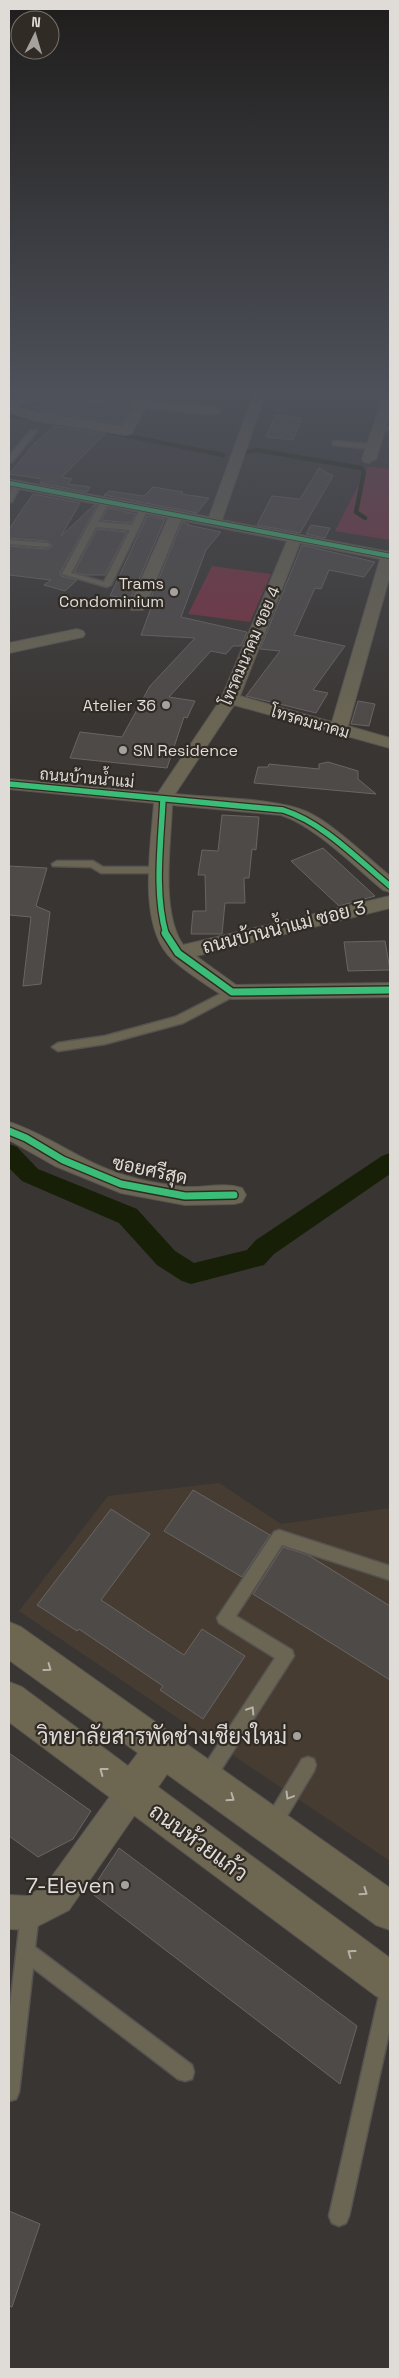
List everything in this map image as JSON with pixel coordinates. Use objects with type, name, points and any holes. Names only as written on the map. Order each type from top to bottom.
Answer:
[{"type":"main road","points":[[9,1639],[390,1911]]},
{"type":"main road","name":"ถนนห้วยแก้ว","points":[[9,1700],[390,1982]]},
{"type":"main road","points":[[132,1792],[162,1750]]},
{"type":"street","points":[[127,506],[389,556],[338,730]]},
{"type":"street","points":[[214,523],[220,506]]},
{"type":"street","points":[[137,607],[176,515]]},
{"type":"street","name":"โทรคมนาคม ซอย 4","points":[[164,798],[230,699],[295,538]]},
{"type":"street","points":[[9,648],[77,634]]},
{"type":"street","name":"โทรคมนาคม","points":[[230,699],[390,743]]},
{"type":"street","name":"ถนนบ้านน้ำแม่","points":[[9,784],[265,807],[299,814],[390,886]]},
{"type":"street","points":[[164,798],[160,870],[161,917],[166,935],[178,953],[232,992],[390,990]]},
{"type":"street","name":"ถนนบ้านน้ำแม่ ซอย 3","points":[[178,953],[390,902]]},
{"type":"street","name":"ซอยศรีสุด","points":[[9,1132],[26,1138],[63,1160],[121,1184],[185,1196],[234,1195]]},
{"type":"street","points":[[19,1912],[57,1898],[132,1792]]},
{"type":"lane","points":[[103,506],[66,574],[107,584],[144,509]]},
{"type":"lane","points":[[93,524],[135,528]]},
{"type":"lane","points":[[9,542],[47,545]]},
{"type":"lane","points":[[57,864],[93,864],[101,870],[160,870]]},
{"type":"lane","points":[[58,1047],[105,1040],[179,1020],[232,992]]},
{"type":"lane","points":[[205,1780],[286,1656],[225,1618],[279,1537],[390,1573]]},
{"type":"lane","points":[[271,1826],[308,1765]]},
{"type":"lane","points":[[9,2092],[25,1951],[19,1912]]},
{"type":"lane","points":[[25,1951],[185,2072]]},
{"type":"lane","points":[[339,2216],[390,1987]]},
{"type":"shaded area","points":[[348,506],[390,506],[390,540],[335,531]]},
{"type":"shaded area","points":[[212,566],[271,574],[250,622],[188,614]]},
{"type":"shaded area","name":"วิทยาลัยสารพัดช่างเชียงใหม่","points":[[219,1483],[281,1524],[390,1508],[390,1861],[19,1611],[108,1496]]},
{"type":"building","points":[[25,506],[78,506],[61,536],[93,506],[97,506],[60,573],[61,576],[77,580],[65,591],[44,585],[51,580],[9,575],[9,546],[47,549],[53,546],[47,541],[9,538],[9,529]]},
{"type":"building","points":[[161,506],[203,506],[197,513]]},
{"type":"building","points":[[267,506],[316,506],[300,533],[257,525]]},
{"type":"building","points":[[108,508],[136,514],[131,523],[101,520]]},
{"type":"building","points":[[147,516],[165,519],[131,598],[110,596]]},
{"type":"building","points":[[182,522],[221,532],[206,550],[181,617],[247,632],[241,646],[233,646],[226,654],[211,651],[169,697],[195,701],[187,718],[184,717],[167,768],[70,758],[80,732],[122,737],[150,686],[195,638],[141,635],[154,600],[150,600]]},
{"type":"building","points":[[311,525],[330,528],[325,538],[306,534]]},
{"type":"building","points":[[97,529],[127,532],[105,575],[84,575],[74,572]]},
{"type":"building","points":[[302,545],[375,562],[364,577],[329,570],[321,589],[315,588],[294,635],[345,646],[313,690],[328,693],[316,713],[246,696],[280,651],[260,649]]},
{"type":"building","points":[[358,701],[375,704],[369,726],[351,724]]},
{"type":"building","points":[[328,762],[358,771],[358,779],[376,794],[254,783],[258,767],[268,767],[269,764],[319,769],[319,764]]},
{"type":"building","points":[[222,815],[259,817],[256,850],[252,849],[249,878],[244,878],[245,903],[225,903],[222,934],[191,934],[193,911],[206,911],[205,875],[198,875],[202,850],[218,851]]},
{"type":"building","points":[[323,848],[375,896],[339,906],[291,861]]},
{"type":"building","points":[[9,866],[47,868],[36,906],[50,912],[41,984],[23,986],[31,917],[9,915]]},
{"type":"building","points":[[385,941],[390,970],[348,971],[344,942]]},
{"type":"building","points":[[193,1490],[270,1535],[242,1577],[164,1531]]},
{"type":"building","points":[[111,1509],[150,1534],[101,1600],[184,1655],[202,1629],[245,1656],[203,1719],[160,1690],[163,1686],[79,1629],[77,1631],[37,1605]]},
{"type":"building","points":[[283,1547],[308,1555],[390,1606],[390,1680],[253,1594]]},
{"type":"building","points":[[9,1753],[91,1811],[73,1839],[38,1857],[9,1836]]},
{"type":"building","points":[[119,1848],[357,2026],[340,2084],[90,1892]]},
{"type":"building","points":[[9,2211],[40,2224],[12,2307],[9,2306]]},
{"type":"waterway","points":[[357,506],[356,512],[365,518]]},
{"type":"waterway","points":[[9,1153],[30,1175],[128,1216],[166,1258],[191,1274],[255,1258],[265,1247],[390,1162]]},
{"type":"cycle path","points":[[129,506],[390,556]]},
{"type":"cycle path","points":[[9,784],[283,810],[299,815],[314,824],[390,886]]},
{"type":"cycle path","points":[[163,799],[160,870],[161,917],[166,935],[178,953],[232,992],[390,990]]},
{"type":"cycle path","points":[[9,1131],[26,1138],[63,1160],[121,1184],[185,1196],[234,1195]]},
{"type":"place","name":"Trams Condominium","points":[[174,592]]},
{"type":"place","name":"Atelier 36","points":[[166,705]]},
{"type":"place","name":"SN Residence","points":[[123,750]]},
{"type":"place","name":"วิทยาลัยสารพัดช่างเชียงใหม่","points":[[297,1736]]},
{"type":"place","name":"7-Eleven","points":[[125,1885]]}]
